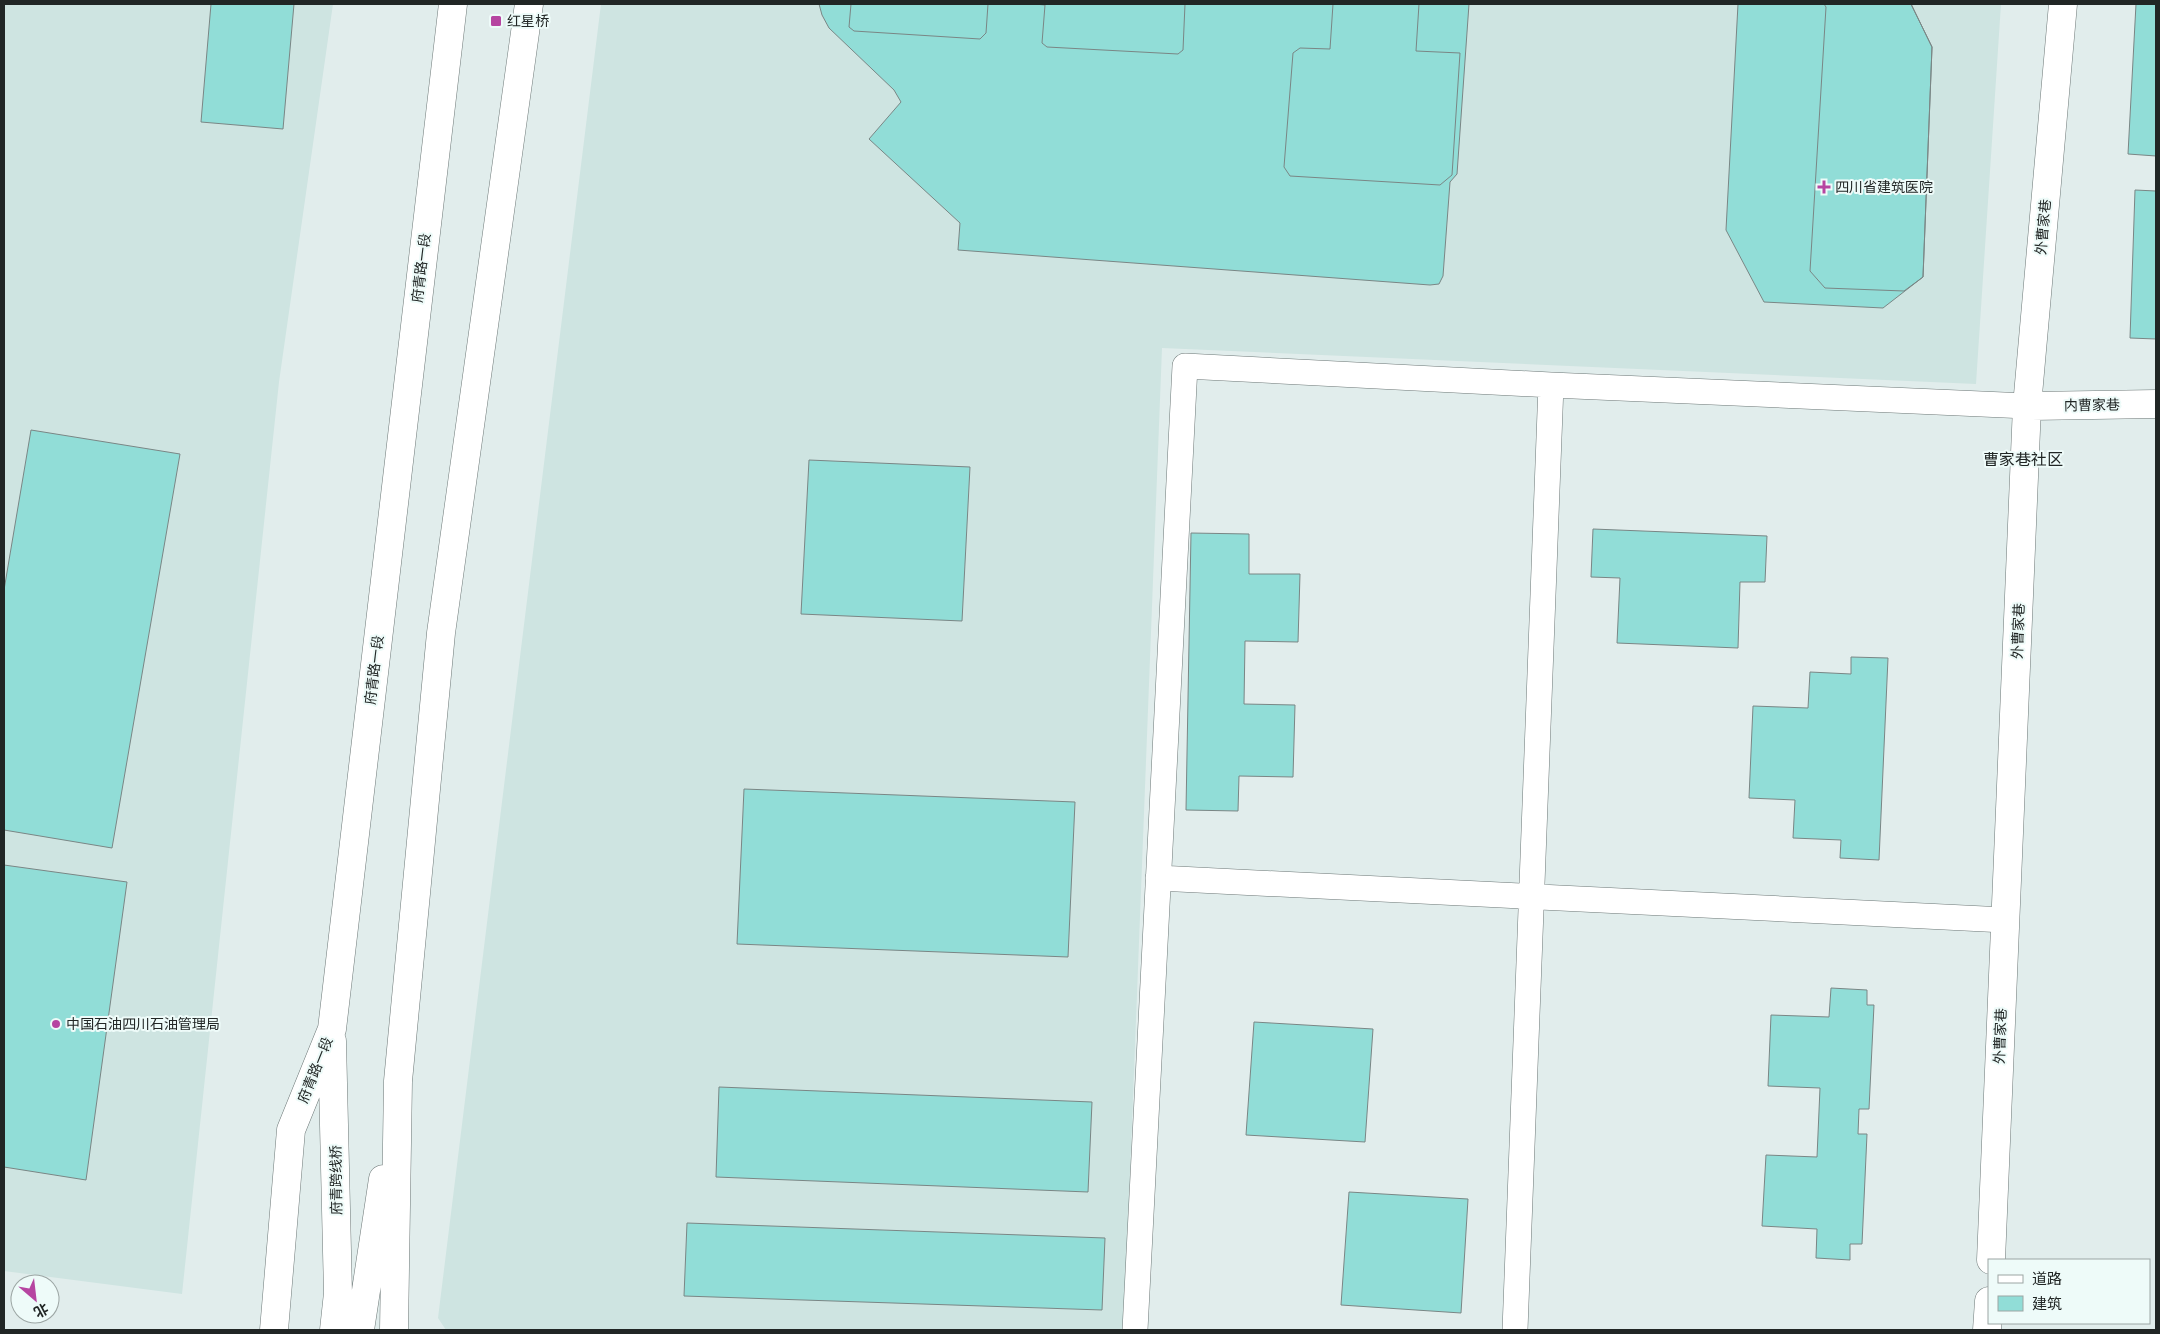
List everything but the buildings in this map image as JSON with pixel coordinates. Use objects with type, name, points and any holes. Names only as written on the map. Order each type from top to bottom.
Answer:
[{"type":"main road","name":"府青路一段","points":[[274,1330],[290,1130],[332,1029],[452,4]]},
{"type":"main road","points":[[394,1330],[398,1081],[441,633],[529,4]]},
{"type":"main road","name":"外曹家巷","points":[[1990,1259],[2027,406],[2063,4]]},
{"type":"main road","name":"内曹家巷","points":[[2027,406],[2156,404]]},
{"type":"main road","name":"府青跨线桥","points":[[332,1029],[351,1296],[360,1330]]},
{"type":"main road","name":"府青跨线桥","points":[[334,1330],[351,1296],[398,1081]]},
{"type":"street","points":[[1135,1330],[1185,366],[1551,385],[2027,406]]},
{"type":"street","points":[[1515,1330],[1551,385]]},
{"type":"street","points":[[1158,878],[2005,920]]},
{"type":"shaded area","points":[[4,4],[333,4],[279,382],[182,1294],[60,1278],[60,1274],[27,1274],[4,1271]]},
{"type":"shaded area","points":[[601,4],[2001,4],[1976,384],[1162,348],[1124,1330],[446,1330],[438,1318]]},
{"type":"place","name":"红星桥","points":[[496,21]]},
{"type":"place","name":"四川省建筑医院","points":[[1824,187]]},
{"type":"place","name":"中国石油四川石油管理局","points":[[56,1024]]},
{"type":"district","name":"曹家巷社区","points":[[2023,459]]}]
